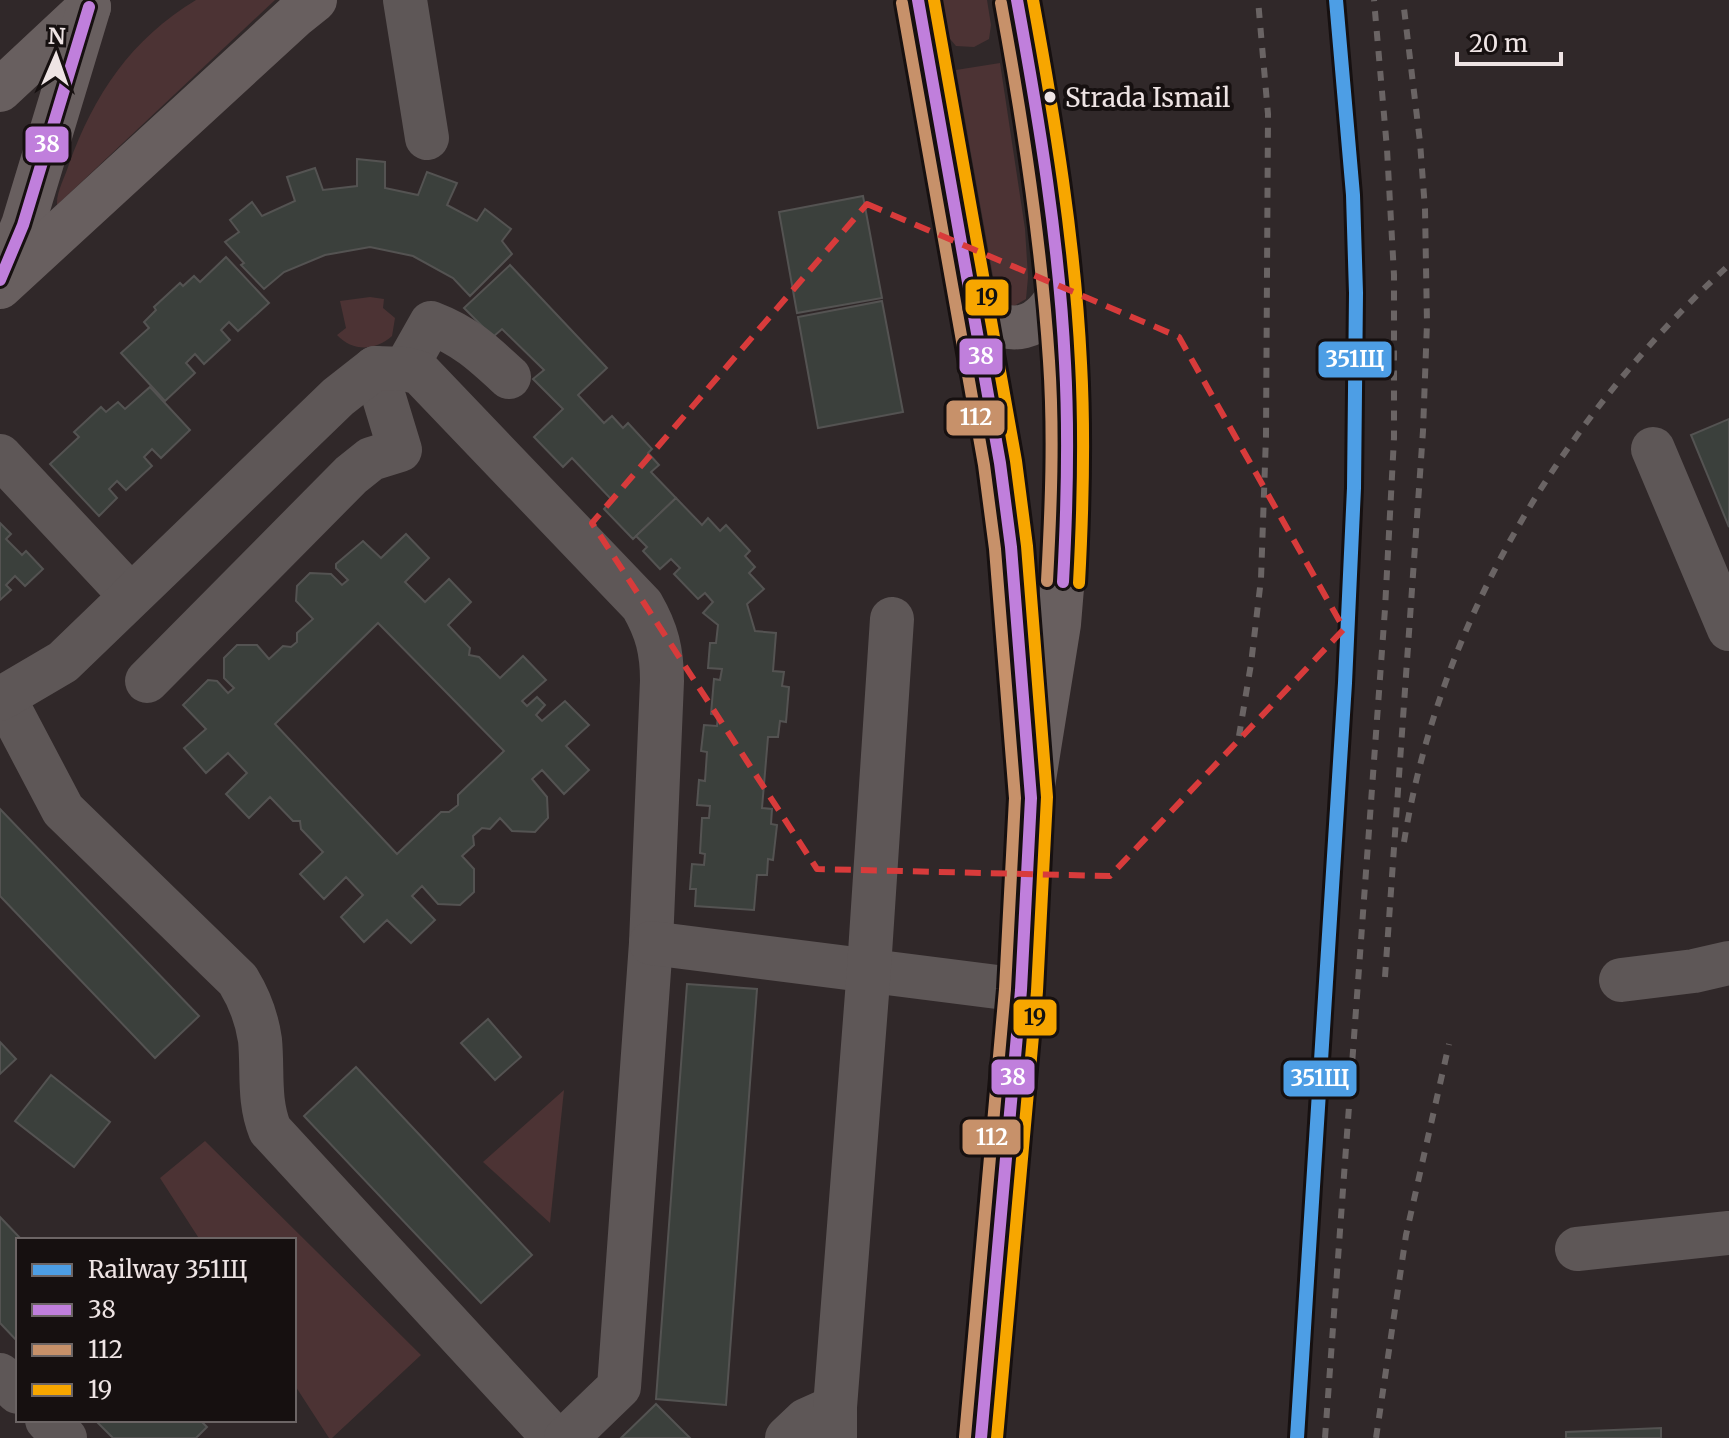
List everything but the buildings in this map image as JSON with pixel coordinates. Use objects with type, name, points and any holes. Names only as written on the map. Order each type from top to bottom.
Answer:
[{"type":"main road","points":[[0,287],[315,0]]},
{"type":"main road","points":[[918,0],[975,312],[1011,547],[1031,798]]},
{"type":"main road","points":[[981,1438],[1021,990],[1031,798],[1059,624],[1067,527],[1069,431],[1060,292],[1049,186],[1017,0]]},
{"type":"main road","points":[[0,90],[93,3]]},
{"type":"main road","points":[[0,280],[23,225],[93,3]]},
{"type":"main road","points":[[975,312],[992,325],[1013,328],[1034,324],[1050,311],[1060,292]]},
{"type":"lane","points":[[405,0],[427,138]]},
{"type":"lane","points":[[509,377],[456,332],[431,323],[390,368],[338,397],[63,662],[2,699],[63,810],[238,980],[248,998],[260,1041],[263,1113],[270,1130],[554,1438]]},
{"type":"lane","points":[[147,681],[351,475],[371,459],[400,450],[390,368]]},
{"type":"lane","points":[[390,368],[420,373],[625,585],[654,626],[662,651],[651,943],[619,1387],[566,1438]]},
{"type":"lane","points":[[1653,449],[1729,629]]},
{"type":"lane","points":[[0,456],[130,595]]},
{"type":"lane","points":[[787,1438],[806,1420],[835,1422],[892,619]]},
{"type":"lane","points":[[651,943],[869,968],[1021,990]]},
{"type":"lane","points":[[1621,980],[1694,971],[1729,963]]},
{"type":"lane","points":[[1577,1249],[1729,1233]]},
{"type":"lane","points":[[0,1375],[16,1390]]},
{"type":"lane","points":[[49,1422],[65,1438]]},
{"type":"highlighted area","points":[[867,204],[1179,337],[1344,629],[1110,876],[817,869],[592,523]]},
{"type":"shaded area","points":[[196,0],[275,0],[57,205],[59,190],[79,139],[103,92],[152,32]]},
{"type":"shaded area","points":[[939,0],[987,0],[991,25],[989,39],[974,47],[956,46],[945,33]]},
{"type":"shaded area","points":[[1000,63],[1025,229],[1028,277],[1026,299],[1014,306],[1002,302],[994,282],[956,70]]},
{"type":"shaded area","points":[[370,297],[384,299],[383,308],[395,318],[392,336],[378,345],[357,347],[337,335],[346,328],[340,301]]},
{"type":"shaded area","points":[[564,1090],[550,1223],[483,1162]]},
{"type":"shaded area","points":[[205,1141],[421,1355],[329,1438],[296,1387],[296,1238],[199,1238],[160,1178]]},
{"type":"railway","points":[[1239,736],[1261,579],[1266,436],[1268,114],[1258,0]]},
{"type":"railway","points":[[1325,1438],[1385,609],[1394,438],[1394,275],[1374,0]]},
{"type":"railway","points":[[1385,977],[1423,431],[1427,323],[1425,209],[1403,0]]},
{"type":"railway","points":[[1404,842],[1422,759],[1447,679],[1479,601],[1518,526],[1563,455],[1614,388],[1669,324],[1729,265]]},
{"type":"railway","points":[[1376,1438],[1406,1235],[1449,1044]]},
{"type":"rail line","name":"351Щ","points":[[1297,1438],[1345,683],[1354,488],[1356,293],[1353,195],[1336,0]]},
{"type":"transit line","name":"38","points":[[918,0],[1000,463],[1011,547],[1031,798],[1021,990],[981,1438]]},
{"type":"transit line","name":"19","points":[[934,0],[1016,461],[1027,546],[1047,797],[1037,991],[997,1438]]},
{"type":"transit line","name":"38","points":[[1017,0],[1047,181],[1062,317],[1067,445],[1063,582]]},
{"type":"transit line","name":"19","points":[[1033,0],[1063,181],[1078,317],[1083,446],[1079,583]]},
{"type":"transit line","name":"112","points":[[902,3],[984,465],[995,549],[1015,798],[1005,989],[965,1437]]},
{"type":"transit line","name":"112","points":[[1001,3],[1030,181],[1046,316],[1052,443],[1047,581]]},
{"type":"transit line","name":"38","points":[[0,280],[23,225],[89,7]]},
{"type":"place","name":"Strada Ismail","points":[[1050,97]]}]
